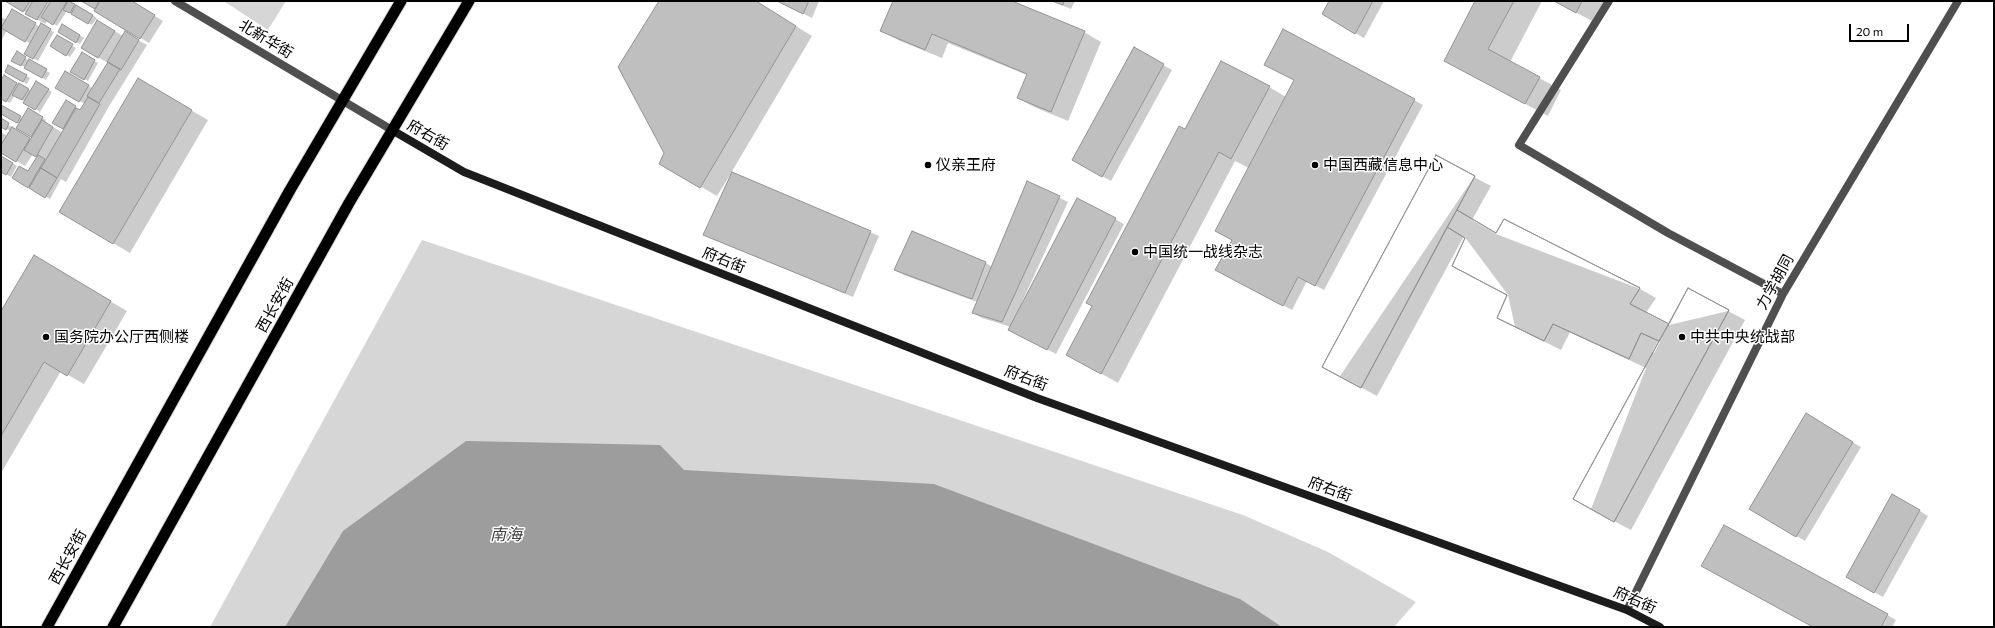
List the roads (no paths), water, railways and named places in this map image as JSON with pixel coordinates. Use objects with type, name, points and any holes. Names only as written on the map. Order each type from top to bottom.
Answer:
[{"type":"highway","name":"西长安街","points":[[47,627],[290,190],[401,1]]},
{"type":"highway","name":"西长安街","points":[[113,627],[349,203],[469,1]]},
{"type":"main road","name":"府右街","points":[[392,130],[464,172],[1037,398],[1627,610],[1660,627]]},
{"type":"street","name":"北新华街","points":[[175,1],[392,130]]},
{"type":"street","points":[[1609,1],[1519,145],[1668,233],[1783,294]]},
{"type":"street","name":"力学胡同","points":[[1627,610],[1783,294],[1958,1]]},
{"type":"water","name":"南海","points":[[466,441],[660,445],[684,470],[934,484],[1240,599],[1282,627],[285,627],[343,531]]},
{"type":"place","name":"仪亲王府","points":[[928,165]]},
{"type":"place","name":"中国西藏信息中心","points":[[1315,165]]},
{"type":"place","name":"中国统一战线杂志","points":[[1135,252]]},
{"type":"place","name":"国务院办公厅西侧楼","points":[[46,337]]},
{"type":"place","name":"中共中央统战部","points":[[1682,337]]}]
